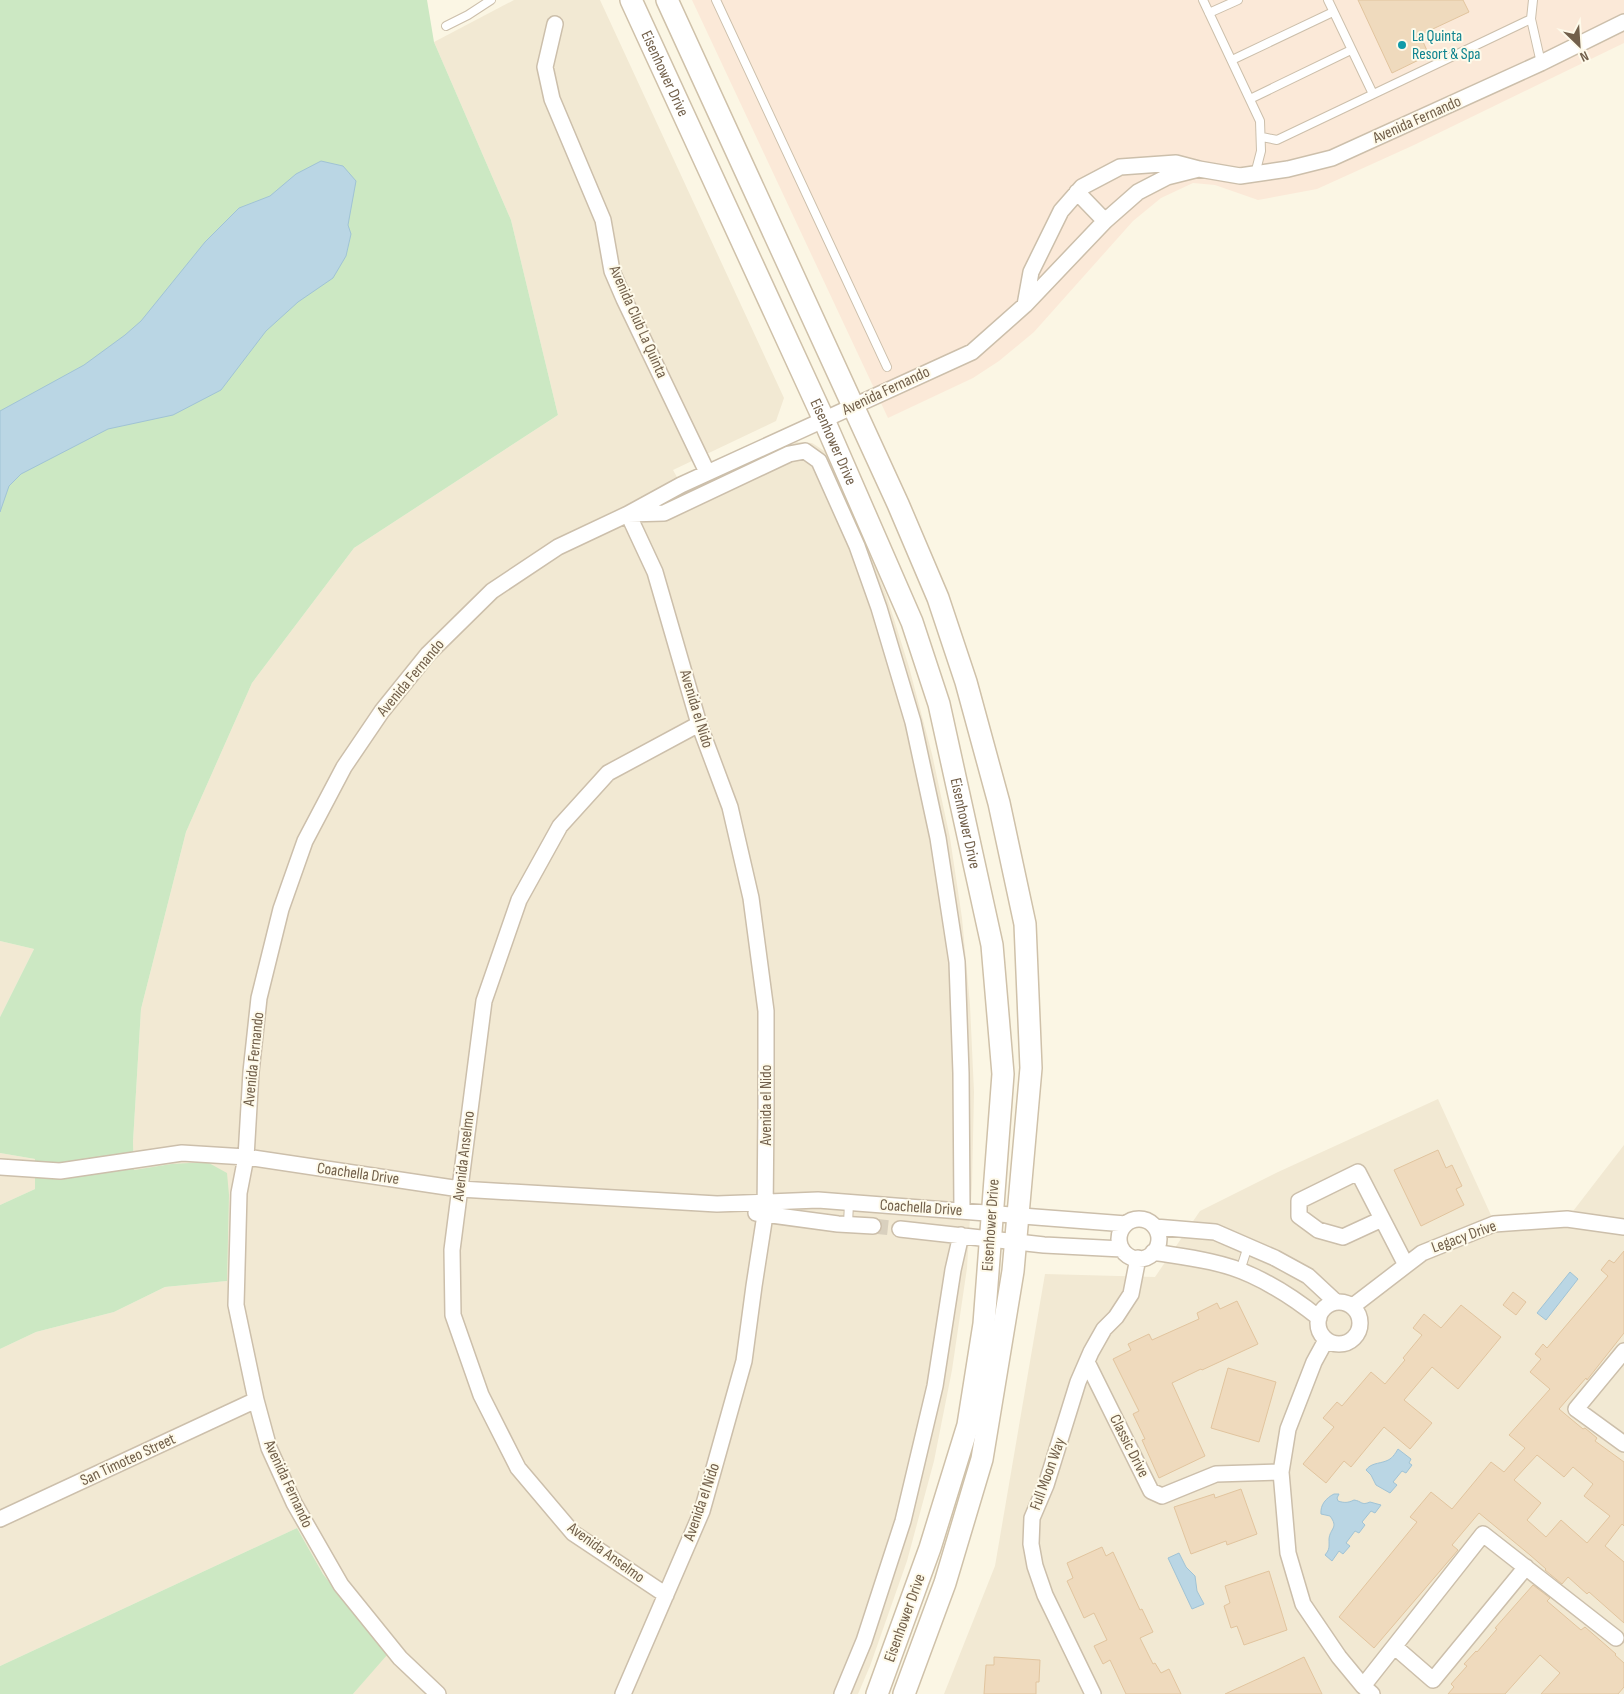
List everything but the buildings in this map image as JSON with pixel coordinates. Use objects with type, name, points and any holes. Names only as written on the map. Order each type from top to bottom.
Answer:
[{"type":"main road","name":"Eisenhower Drive","points":[[631,0],[824,420],[912,622],[939,704],[992,945],[1002,1074],[984,1324],[968,1425],[930,1548],[877,1694]]},
{"type":"main road","name":"Eisenhower Drive","points":[[667,0],[938,598],[966,682],[999,803],[1025,924],[1031,1068],[1017,1242],[982,1459],[945,1583],[904,1694]]},
{"type":"street","name":"Avenida Fernando","points":[[1025,305],[1030,272],[1061,211],[1082,187],[1120,167],[1176,163],[1240,176],[1288,169],[1332,158],[1541,64],[1624,22]]},
{"type":"street","name":"Avenida Club La Quinta","points":[[554,24],[546,67],[552,99],[603,220],[612,271],[707,472]]},
{"type":"street","name":"Avenida Fernando","points":[[438,1694],[400,1658],[341,1585],[294,1503],[269,1448],[256,1400],[236,1305],[239,1193],[246,1158],[251,1072],[260,998],[281,909],[305,841],[344,767],[382,711],[428,654],[492,591],[558,547],[628,514],[707,472],[972,352],[1025,305],[1104,221],[1138,192],[1168,177],[1199,169]]},
{"type":"street","points":[[1077,192],[1104,221]]},
{"type":"street","name":"Avenida Fernando","points":[[628,514],[664,513],[789,454],[805,451],[820,461]]},
{"type":"street","name":"Eisenhower Drive","points":[[820,461],[857,546],[879,608],[913,722],[938,838],[957,962],[961,1073],[962,1211]]},
{"type":"street","name":"Avenida el Nido","points":[[624,1694],[702,1511],[744,1361],[765,1208],[766,1011],[751,898],[730,807],[699,724],[655,572],[628,514]]},
{"type":"street","name":"Avenida Anselmo","points":[[666,1595],[573,1533],[518,1468],[481,1395],[453,1315],[452,1250],[484,1001],[519,900],[560,826],[608,773],[699,724]]},
{"type":"street","name":"Coachella Drive","points":[[0,1167],[60,1171],[182,1153],[246,1158],[460,1190],[765,1208],[848,1224],[873,1226]]},
{"type":"street","points":[[1382,1219],[1343,1237],[1318,1230],[1299,1216],[1299,1200],[1358,1172],[1406,1265]]},
{"type":"street","name":"Coachella Drive","points":[[765,1208],[818,1200],[1126,1224],[1135,1219],[1141,1219],[1155,1227],[1215,1232],[1275,1258],[1308,1276],[1336,1302],[1348,1303],[1353,1306]]},
{"type":"street","name":"Legacy Drive","points":[[1353,1306],[1422,1253],[1494,1224],[1567,1219],[1624,1227]]},
{"type":"street","points":[[1122,1249],[1119,1239],[1122,1228],[1126,1224]]},
{"type":"street","points":[[1138,1258],[1143,1258],[1153,1252],[1158,1243],[1159,1237],[1155,1227]]},
{"type":"street","name":"Coachella Drive","points":[[900,1229],[1044,1246],[1122,1249],[1126,1254],[1138,1258]]},
{"type":"street","name":"Eisenhower Drive","points":[[842,1694],[864,1641],[903,1521],[935,1386],[952,1270],[961,1235]]},
{"type":"street","points":[[1153,1252],[1199,1259],[1249,1274],[1298,1301],[1319,1318]]},
{"type":"street","name":"Full Moon Way","points":[[1093,1694],[1045,1595],[1035,1566],[1031,1544],[1032,1518],[1046,1485],[1078,1382],[1104,1329],[1116,1317],[1131,1294],[1138,1258]]},
{"type":"street","points":[[1336,1302],[1325,1307],[1319,1318],[1319,1330],[1326,1340],[1332,1343],[1340,1344],[1353,1338],[1358,1333],[1360,1318],[1353,1306]]},
{"type":"street","points":[[1326,1340],[1314,1362],[1288,1429],[1281,1472],[1288,1553],[1304,1604],[1364,1691],[1395,1647],[1483,1534],[1616,1638]]},
{"type":"street","points":[[1624,1351],[1576,1408],[1624,1443]]},
{"type":"street","name":"Classic Drive","points":[[1087,1362],[1151,1491],[1162,1496],[1216,1474],[1281,1472]]},
{"type":"street","name":"San Timoteo Street","points":[[0,1519],[256,1400]]},
{"type":"street","points":[[1395,1647],[1433,1680],[1526,1567]]},
{"type":"lane","points":[[446,26],[491,0]]},
{"type":"lane","points":[[716,0],[886,367]]},
{"type":"lane","points":[[1203,0],[1260,121],[1261,151],[1255,174]]},
{"type":"lane","points":[[1209,13],[1238,0]]},
{"type":"lane","points":[[1328,0],[1373,94]]},
{"type":"lane","points":[[1533,0],[1531,19],[1541,64]]},
{"type":"lane","points":[[1232,60],[1333,12]]},
{"type":"lane","points":[[1262,138],[1277,140],[1531,19]]},
{"type":"lane","points":[[1250,99],[1351,50]]},
{"type":"lane","points":[[848,1224],[849,1202]]},
{"type":"lane","points":[[1240,1271],[1248,1246]]},
{"type":"shaded area","points":[[514,0],[600,0],[784,398],[776,421],[673,470],[686,493],[796,442],[812,443],[826,452],[886,594],[909,667],[932,754],[950,838],[962,918],[970,1005],[974,1092],[972,1185],[967,1268],[952,1370],[934,1461],[907,1561],[870,1666],[858,1694],[353,1694],[386,1655],[323,1574],[297,1528],[0,1666],[0,1349],[36,1332],[114,1312],[165,1287],[227,1281],[227,1246],[171,1164],[134,1171],[133,1142],[141,1009],[186,832],[252,683],[354,548],[558,415],[511,220],[434,42]]},
{"type":"shaded area","name":"La Quinta Resort & Spa","points":[[692,0],[1624,0],[1624,43],[1414,145],[1317,189],[1258,200],[1215,185],[1193,183],[1161,198],[1133,221],[1034,332],[999,361],[973,378],[888,418]]},
{"type":"shaded area","points":[[0,941],[34,949],[0,1017]]},
{"type":"shaded area","points":[[1438,1099],[1495,1224],[1567,1219],[1624,1145],[1624,1694],[944,1694],[995,1566],[1045,1274],[1155,1277],[1200,1211],[1278,1172]]},
{"type":"shaded area","points":[[0,1153],[35,1159],[35,1189],[0,1205]]},
{"type":"green space","points":[[0,0],[427,0],[434,42],[511,220],[558,415],[354,548],[252,683],[186,832],[141,1009],[133,1142],[134,1170],[171,1164],[207,1162],[227,1173],[229,1195],[227,1281],[165,1287],[114,1312],[36,1332],[0,1349],[0,1205],[35,1189],[35,1159],[0,1153],[0,1017],[34,949],[0,941]]},
{"type":"green space","points":[[297,1528],[323,1574],[387,1655],[353,1694],[0,1694],[0,1666]]},
{"type":"water","points":[[321,161],[343,166],[356,181],[348,225],[351,234],[346,256],[333,278],[298,302],[266,331],[221,390],[173,415],[108,429],[21,474],[9,486],[0,512],[0,411],[84,365],[125,335],[141,321],[205,242],[239,208],[270,196],[296,174]]},
{"type":"water","points":[[1570,1272],[1578,1279],[1546,1320],[1537,1313]]},
{"type":"water","points":[[1398,1449],[1411,1459],[1409,1463],[1412,1465],[1406,1473],[1402,1471],[1393,1482],[1397,1485],[1390,1493],[1376,1485],[1366,1470],[1372,1465],[1390,1459]]},
{"type":"water","points":[[1334,1494],[1339,1494],[1337,1498],[1340,1502],[1354,1500],[1381,1505],[1375,1513],[1371,1511],[1362,1522],[1365,1525],[1359,1533],[1355,1531],[1346,1543],[1350,1546],[1343,1554],[1339,1551],[1332,1561],[1325,1555],[1334,1523],[1330,1516],[1321,1514],[1321,1508],[1324,1502]]},
{"type":"water","points":[[1179,1553],[1186,1567],[1195,1576],[1197,1591],[1204,1604],[1192,1609],[1168,1558]]},
{"type":"tunnel","points":[[873,1226],[900,1229]]},
{"type":"place","name":"La Quinta Resort & Spa","points":[[1402,45]]}]
